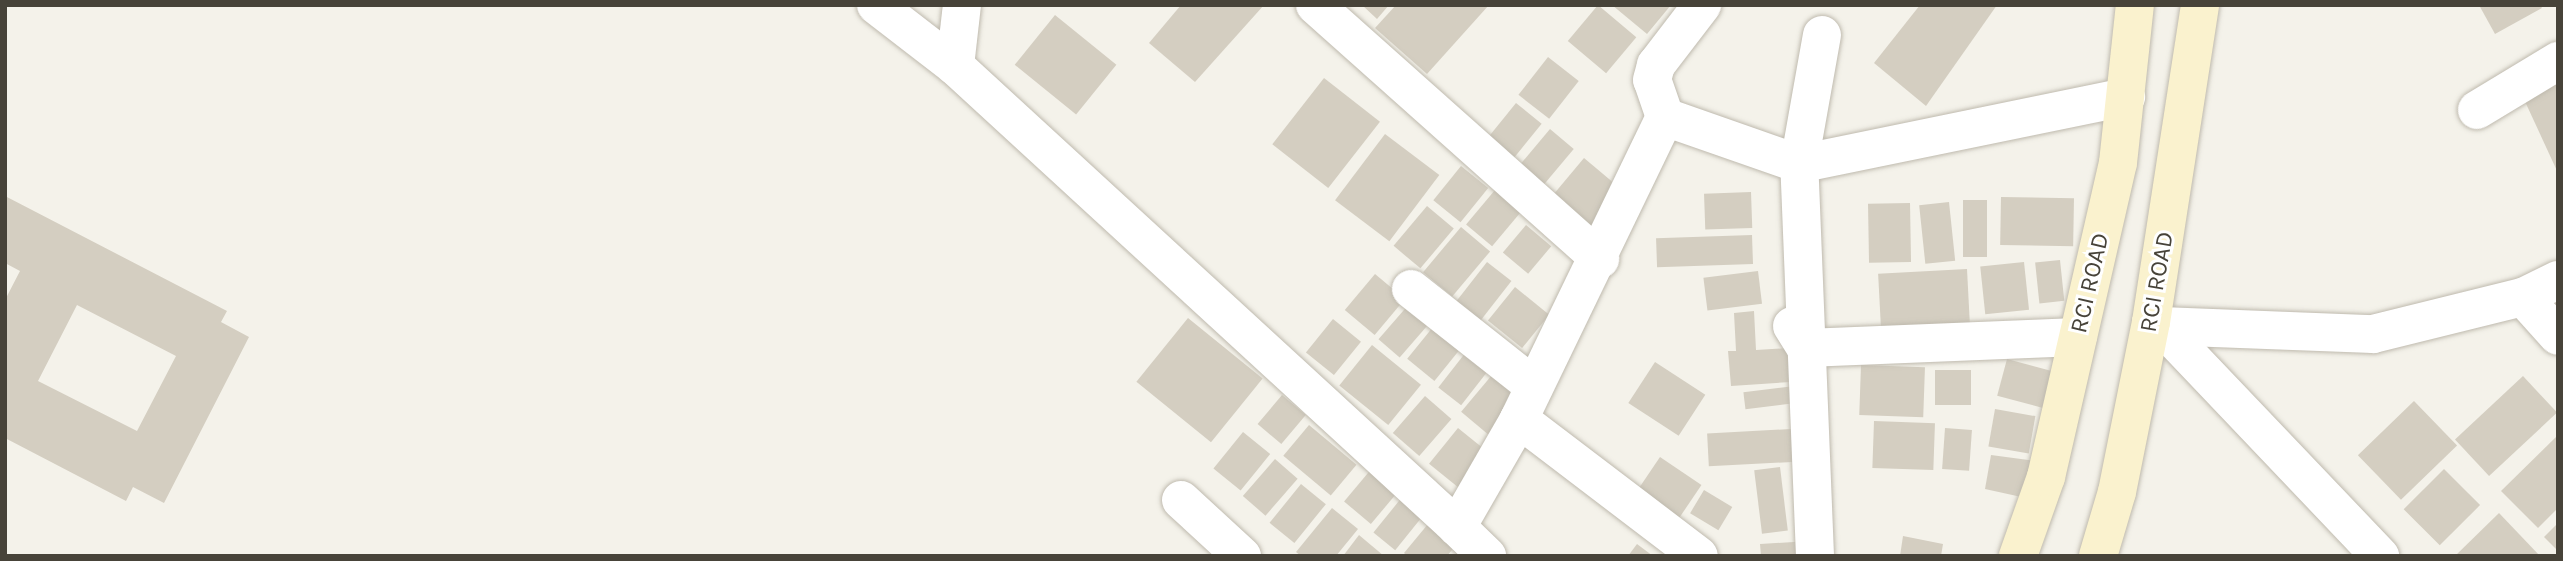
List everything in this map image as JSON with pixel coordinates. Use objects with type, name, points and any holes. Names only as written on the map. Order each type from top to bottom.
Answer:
[{"type":"main road","name":"RCI ROAD","points":[[2018,556],[2046,477],[2118,163],[2135,5]]},
{"type":"main road","name":"RCI ROAD","points":[[2098,556],[2117,492],[2156,324],[2200,5]]},
{"type":"street","points":[[876,5],[955,66],[1487,556]]},
{"type":"street","points":[[955,66],[962,5]]},
{"type":"street","points":[[1315,5],[1600,259]]},
{"type":"street","points":[[1457,527],[1527,402],[1600,259],[1665,117],[1651,80],[1654,72],[1702,5]]},
{"type":"street","points":[[1815,556],[1798,336],[1799,164],[1822,35]]},
{"type":"street","points":[[2477,110],[2558,61]]},
{"type":"street","points":[[1665,117],[1799,164],[2126,97]]},
{"type":"street","points":[[2156,324],[2372,334],[2523,297],[2558,280]]},
{"type":"street","points":[[1411,289],[1527,402],[1699,556]]},
{"type":"street","points":[[2523,297],[2558,336]]},
{"type":"street","points":[[2156,324],[2380,556]]},
{"type":"street","points":[[1798,336],[2078,337]]},
{"type":"street","points":[[1181,500],[1242,556]]},
{"type":"building","points":[[1181,5],[1264,5],[1195,82],[1149,43]]},
{"type":"building","points":[[1362,5],[1389,5],[1377,19]]},
{"type":"building","points":[[1396,5],[1489,5],[1427,74],[1375,28]]},
{"type":"building","points":[[1598,5],[1636,37],[1606,73],[1568,41]]},
{"type":"building","points":[[1612,5],[1671,5],[1647,34]]},
{"type":"building","points":[[1920,5],[1997,5],[1926,106],[1874,63]]},
{"type":"building","points":[[2479,5],[2540,5],[2542,8],[2495,34]]},
{"type":"building","points":[[1055,15],[1116,65],[1076,114],[1015,65]]},
{"type":"building","points":[[1548,57],[1579,81],[1549,119],[1518,95]]},
{"type":"building","points":[[1324,78],[1380,122],[1328,188],[1272,144]]},
{"type":"building","points":[[2558,79],[2558,173],[2522,95]]},
{"type":"building","points":[[1516,103],[1542,124],[1513,159],[1488,138]]},
{"type":"building","points":[[1550,129],[1574,149],[1542,187],[1518,167]]},
{"type":"building","points":[[1385,134],[1439,175],[1389,241],[1335,200]]},
{"type":"building","points":[[1584,158],[1627,194],[1592,236],[1549,200]]},
{"type":"building","points":[[1461,166],[1488,188],[1461,222],[1433,200]]},
{"type":"building","points":[[1495,190],[1521,212],[1492,246],[1466,224]]},
{"type":"building","points":[[1751,192],[1752,228],[1705,230],[1704,194]]},
{"type":"building","points":[[5,196],[227,311],[221,322],[249,337],[164,503],[133,487],[126,501],[5,438],[5,300],[20,271],[5,263]],"holes":[[[77,305],[176,356],[137,431],[38,381]]]},
{"type":"building","points":[[2001,197],[2074,198],[2073,246],[2000,245]]},
{"type":"building","points":[[1963,200],[1987,200],[1987,257],[1963,257]]},
{"type":"building","points":[[1949,202],[1955,261],[1925,264],[1919,205]]},
{"type":"building","points":[[1910,203],[1911,262],[1869,263],[1868,204]]},
{"type":"building","points":[[1427,206],[1454,228],[1420,268],[1394,246]]},
{"type":"building","points":[[1526,225],[1551,246],[1528,274],[1503,253]]},
{"type":"building","points":[[1461,227],[1490,251],[1452,297],[1423,272]]},
{"type":"building","points":[[1752,235],[1753,264],[1657,267],[1656,238]]},
{"type":"building","points":[[2060,260],[2064,301],[2039,303],[2035,263]]},
{"type":"building","points":[[1487,262],[1511,281],[1479,322],[1455,303]]},
{"type":"building","points":[[2024,262],[2029,310],[1985,314],[1980,267]]},
{"type":"building","points":[[1967,269],[1970,326],[1881,331],[1878,274]]},
{"type":"building","points":[[1758,271],[1762,304],[1707,310],[1703,278]]},
{"type":"building","points":[[1375,274],[1405,299],[1375,335],[1345,310]]},
{"type":"building","points":[[1515,287],[1549,315],[1522,348],[1488,320]]},
{"type":"building","points":[[1410,303],[1431,321],[1400,358],[1379,339]]},
{"type":"building","points":[[1754,311],[1756,350],[1789,348],[1791,382],[1731,386],[1728,351],[1736,351],[1734,313]]},
{"type":"building","points":[[1188,318],[1263,378],[1211,442],[1136,382]]},
{"type":"building","points":[[1333,319],[1361,342],[1334,375],[1306,352]]},
{"type":"building","points":[[1433,327],[1460,349],[1434,381],[1407,359]]},
{"type":"building","points":[[1372,345],[1421,385],[1388,425],[1339,385]]},
{"type":"building","points":[[1466,352],[1489,370],[1461,405],[1438,387]]},
{"type":"building","points":[[2007,359],[2058,373],[2048,409],[1997,396]]},
{"type":"building","points":[[1655,362],[1705,395],[1679,436],[1628,403]]},
{"type":"building","points":[[1861,365],[1925,367],[1923,417],[1859,415]]},
{"type":"building","points":[[1935,370],[1971,370],[1971,405],[1935,405]]},
{"type":"building","points":[[1492,375],[1523,401],[1492,437],[1461,412]]},
{"type":"building","points":[[2523,376],[2557,413],[2489,476],[2455,439]]},
{"type":"building","points":[[1795,386],[1797,403],[1745,409],[1743,392]]},
{"type":"building","points":[[1282,395],[1306,415],[1281,444],[1258,424]]},
{"type":"building","points":[[1425,396],[1451,419],[1419,456],[1393,433]]},
{"type":"building","points":[[2414,401],[2457,446],[2401,500],[2358,455]]},
{"type":"building","points":[[1995,409],[2035,416],[2029,454],[1988,446]]},
{"type":"building","points":[[1874,421],[1935,423],[1933,470],[1872,468]]},
{"type":"building","points":[[1309,425],[1356,465],[1331,495],[1283,456]]},
{"type":"building","points":[[1458,428],[1490,454],[1461,490],[1429,464]]},
{"type":"building","points":[[1945,428],[1972,430],[1969,471],[1942,469]]},
{"type":"building","points":[[1791,429],[1793,462],[1709,466],[1707,433]]},
{"type":"building","points":[[1243,432],[1270,454],[1241,491],[1213,469]]},
{"type":"building","points":[[2558,435],[2558,508],[2538,528],[2501,491]]},
{"type":"building","points":[[1991,455],[2035,461],[2026,498],[1985,489]]},
{"type":"building","points":[[1660,457],[1701,485],[1678,520],[1637,492]]},
{"type":"building","points":[[1275,459],[1298,479],[1265,516],[1243,496]]},
{"type":"building","points":[[1373,467],[1400,489],[1371,524],[1344,501]]},
{"type":"building","points":[[1780,467],[1788,531],[1762,534],[1754,470]]},
{"type":"building","points":[[2444,469],[2480,505],[2440,545],[2404,509]]},
{"type":"building","points":[[1301,484],[1326,504],[1294,543],[1270,523]]},
{"type":"building","points":[[1704,490],[1732,507],[1718,530],[1690,513]]},
{"type":"building","points":[[1403,496],[1425,514],[1395,550],[1373,533]]},
{"type":"building","points":[[1332,508],[1358,529],[1336,556],[1301,556],[1296,552]]},
{"type":"building","points":[[2499,513],[2540,556],[2455,556]]},
{"type":"building","points":[[1433,518],[1460,540],[1447,556],[1407,556],[1404,553]]},
{"type":"building","points":[[2558,523],[2558,551],[2544,537]]},
{"type":"building","points":[[1359,535],[1384,556],[1343,556]]},
{"type":"building","points":[[1903,536],[1943,544],[1941,556],[1900,556]]},
{"type":"building","points":[[1809,541],[1810,556],[1761,556],[1760,544]]},
{"type":"building","points":[[1637,544],[1653,556],[1628,556]]}]
